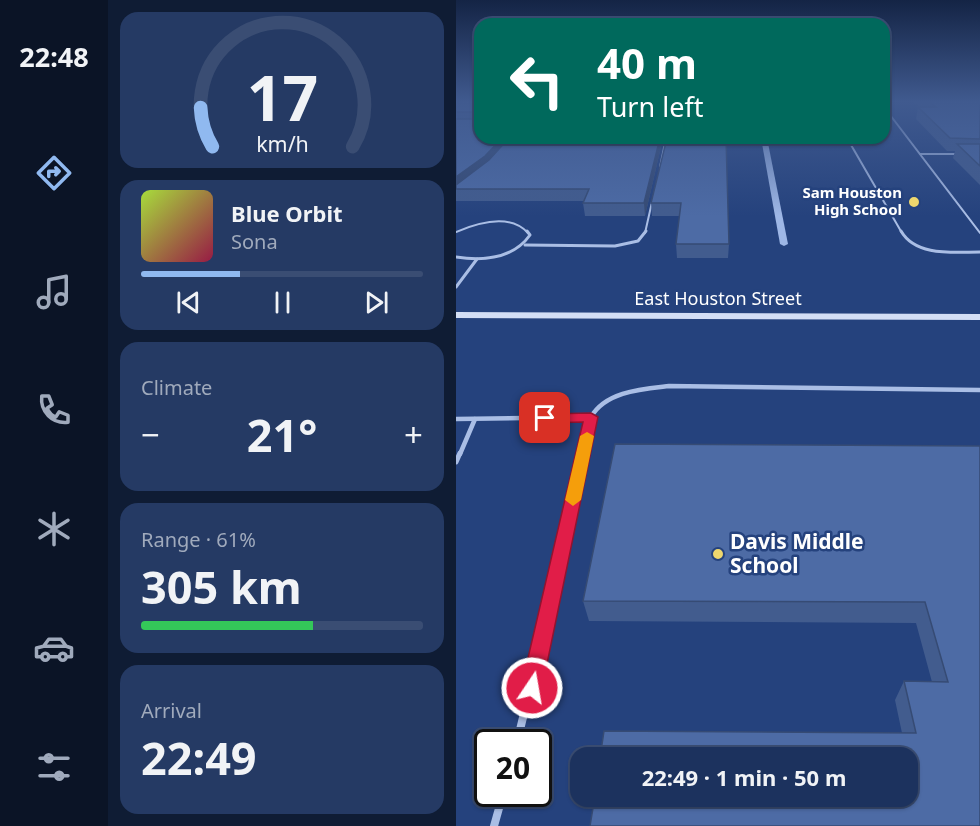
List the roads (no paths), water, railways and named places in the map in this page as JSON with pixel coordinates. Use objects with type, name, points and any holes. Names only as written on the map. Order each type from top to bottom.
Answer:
[{"type":"main road","name":"East Houston Street","points":[[456,315],[980,317]]},
{"type":"lane","points":[[909,140],[980,232]]},
{"type":"lane","points":[[659,173],[665,144]]},
{"type":"lane","points":[[851,144],[907,242],[930,251],[980,252]]},
{"type":"lane","points":[[920,154],[962,155]]},
{"type":"lane","points":[[456,257],[477,259],[508,253],[525,245],[615,246],[638,241],[646,231],[654,196]]},
{"type":"lane","points":[[456,232],[493,223],[519,225],[530,235],[525,245]]},
{"type":"lane","points":[[456,287],[477,259]]},
{"type":"lane","points":[[521,729],[532,688],[591,417],[607,400],[627,390],[669,386],[980,390]]},
{"type":"lane","points":[[456,419],[591,417]]},
{"type":"lane","points":[[456,462],[475,419]]},
{"type":"lane","points":[[494,826],[499,807]]},
{"type":"waterway","points":[[765,144],[784,244]]},
{"type":"place","name":"Sam Houston High School","points":[[914,202]]},
{"type":"place","name":"Davis Middle School","points":[[718,554]]}]
